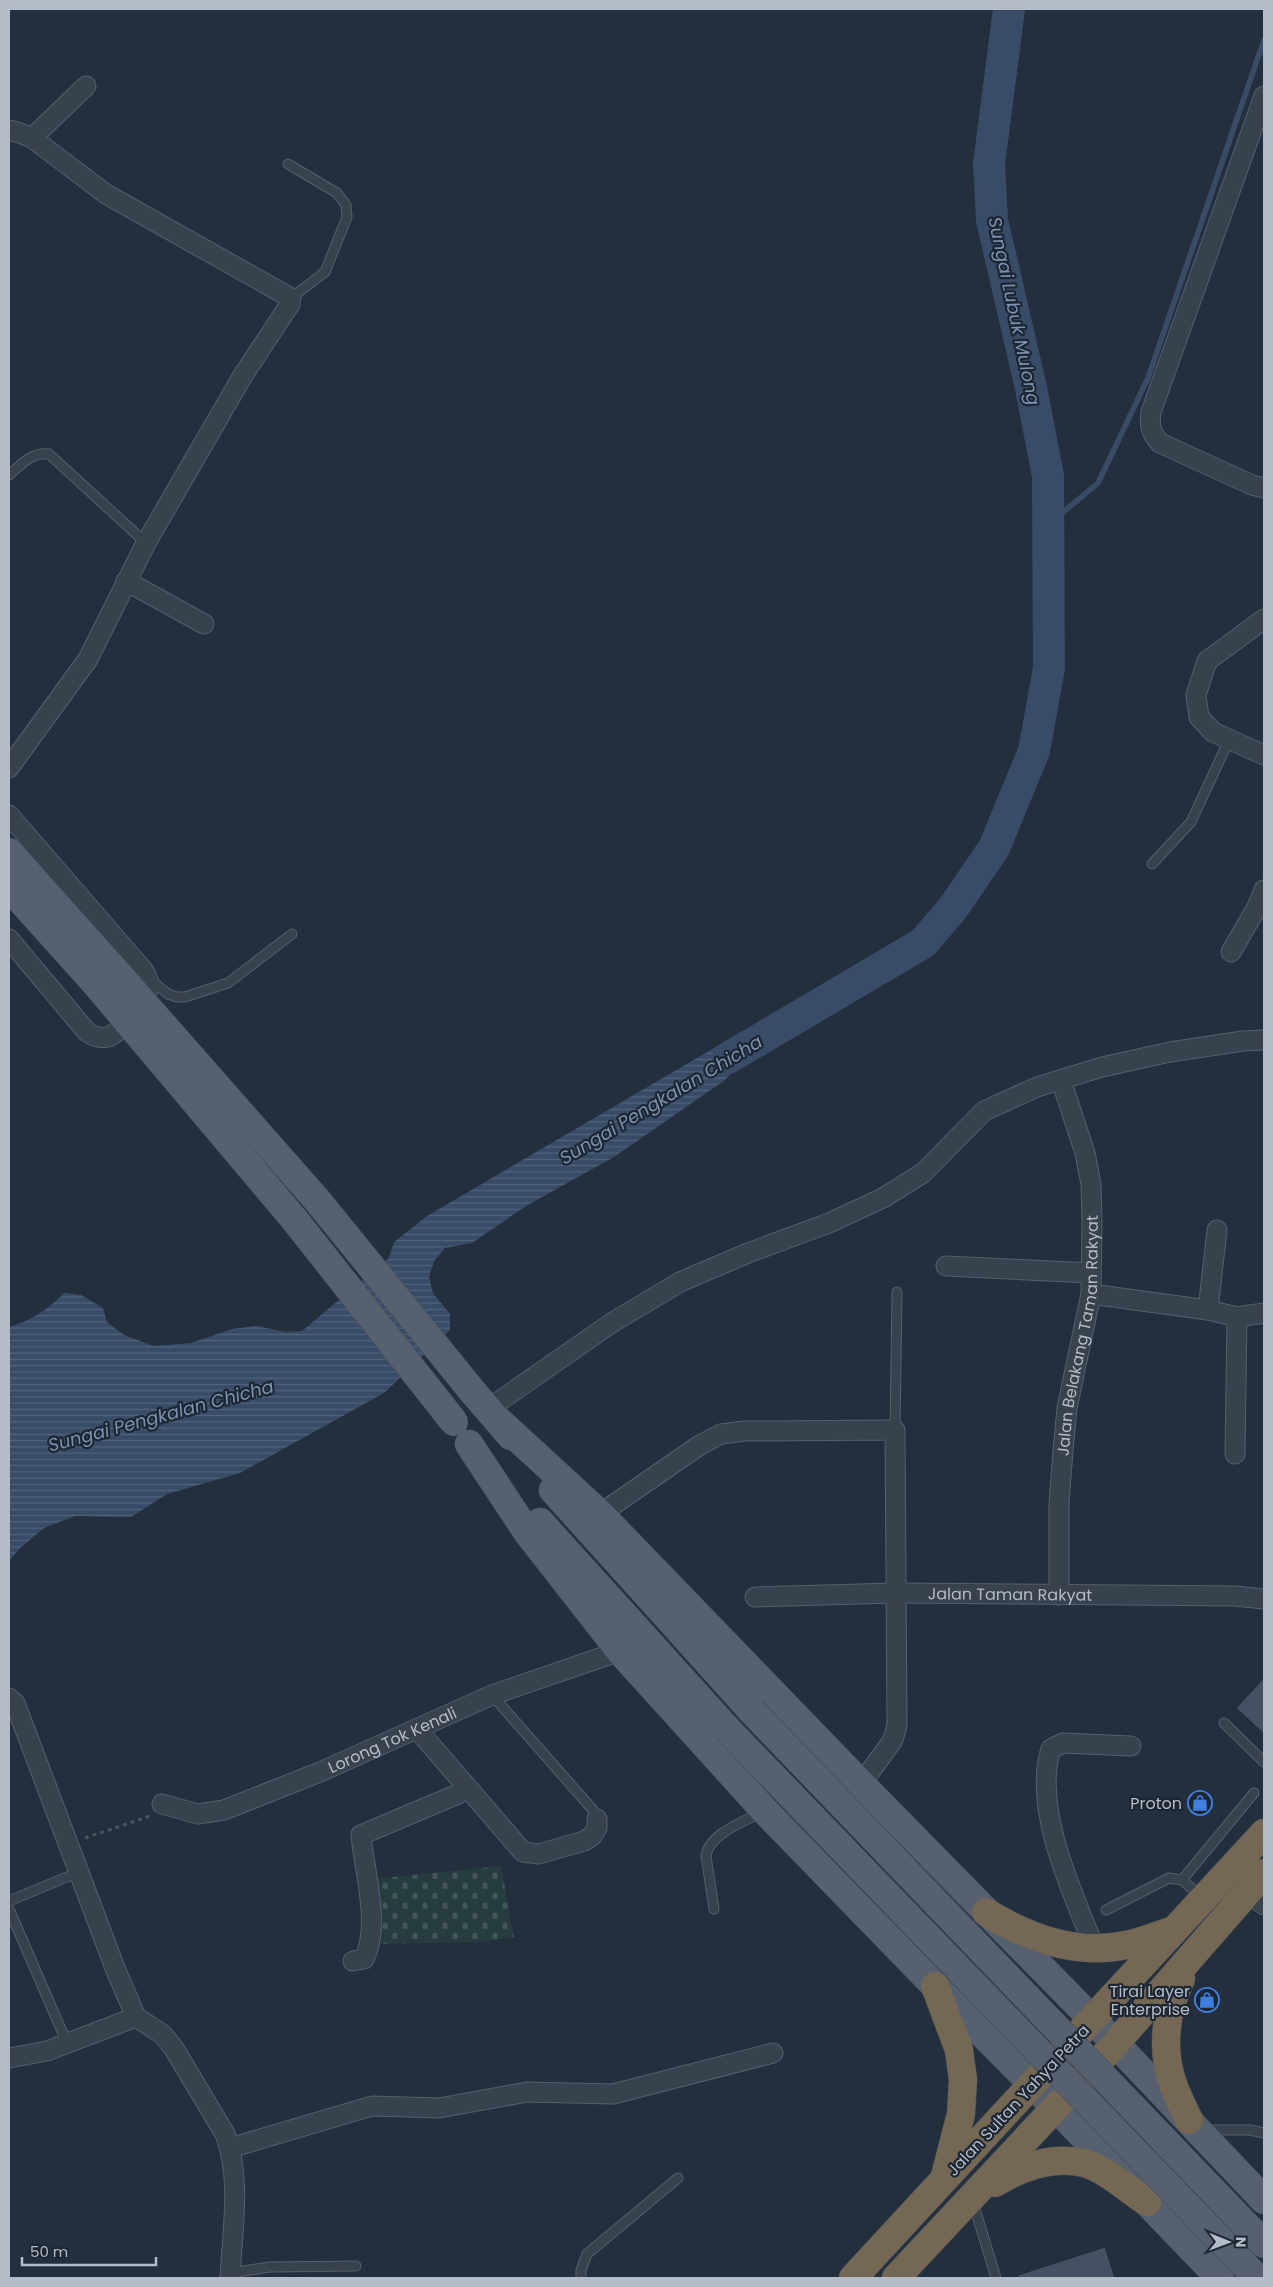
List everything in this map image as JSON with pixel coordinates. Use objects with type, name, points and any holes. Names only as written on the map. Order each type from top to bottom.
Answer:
[{"type":"highway","name":"Jalan Sultan Yahya Petra","points":[[853,2278],[1264,1833]]},
{"type":"highway","name":"Jalan Sultan Yahya Petra","points":[[896,2278],[1116,2044],[1194,1953],[1259,1890]]},
{"type":"highway","points":[[986,1912],[1010,1927],[1034,1937],[1062,1945],[1095,1948],[1126,1946],[1176,1929]]},
{"type":"highway","points":[[1194,1953],[1176,1990],[1167,2016],[1166,2046],[1171,2080],[1194,2125]]},
{"type":"highway","points":[[935,1986],[959,2050],[963,2080],[961,2114],[944,2180]]},
{"type":"highway","points":[[972,2198],[1015,2170],[1036,2164],[1061,2161],[1085,2164],[1106,2174],[1147,2202]]},
{"type":"main road","points":[[9,852],[454,1422],[526,1532],[620,1651],[764,1810],[1220,2278]]},
{"type":"main road","points":[[9,887],[104,976],[318,1200],[564,1505],[751,1710],[1264,2244]]},
{"type":"main road","points":[[487,1408],[600,1514],[1116,2044],[1264,2200]]},
{"type":"main road","points":[[470,1444],[726,1728],[1256,2278]]},
{"type":"main road","points":[[960,2011],[978,2012],[991,2010],[1010,2004],[1023,1996],[1033,1986],[1034,1974],[1029,1956]]},
{"type":"main road","points":[[1111,2164],[1110,2141],[1114,2118],[1123,2102],[1135,2094],[1156,2087]]},
{"type":"street","points":[[32,138],[86,86]]},
{"type":"street","points":[[1264,96],[1151,412],[1149,424],[1152,434],[1160,443],[1252,485],[1264,488]]},
{"type":"street","points":[[9,130],[20,132],[32,138],[106,194],[291,298],[290,304],[242,377],[146,543],[88,659],[9,768]]},
{"type":"street","points":[[126,582],[204,624]]},
{"type":"street","points":[[1264,619],[1206,661],[1196,695],[1199,717],[1213,732],[1264,755]]},
{"type":"street","points":[[9,815],[144,970],[149,988],[144,998],[117,1033],[95,1038],[87,1032],[9,939]]},
{"type":"street","points":[[1231,952],[1257,907],[1264,890]]},
{"type":"street","points":[[487,1408],[613,1322],[680,1282],[748,1253],[829,1223],[883,1198],[923,1173],[984,1111],[1037,1087],[1102,1067],[1170,1052],[1243,1041],[1264,1040]]},
{"type":"street","name":"Jalan Belakang Taman Rakyat","points":[[1059,1595],[1059,1503],[1067,1408],[1091,1294],[1092,1184],[1085,1153],[1061,1080]]},
{"type":"street","points":[[1208,1310],[1217,1230]]},
{"type":"street","points":[[946,1266],[1091,1273]]},
{"type":"street","points":[[1091,1294],[1208,1310],[1237,1317],[1264,1312]]},
{"type":"street","points":[[1235,1454],[1237,1317]]},
{"type":"street","points":[[600,1514],[700,1445],[721,1434],[744,1431],[895,1430],[897,1725],[894,1740],[861,1784]]},
{"type":"street","name":"Jalan Taman Rakyat","points":[[755,1597],[896,1593],[1235,1596],[1264,1599]]},
{"type":"street","name":"Lorong Tok Kenali","points":[[162,1804],[198,1814],[224,1810],[417,1729],[492,1695],[620,1651]]},
{"type":"street","points":[[9,1698],[15,1703],[115,1968],[136,2017],[162,2034],[173,2047],[225,2134],[230,2148],[234,2189],[230,2275]]},
{"type":"street","points":[[417,1729],[519,1849],[528,1854],[539,1854],[584,1841],[592,1836],[596,1828],[597,1819]]},
{"type":"street","points":[[1095,1948],[1056,1847],[1048,1796],[1047,1760],[1051,1749],[1063,1743],[1131,1746]]},
{"type":"street","points":[[353,1961],[364,1959],[370,1939],[370,1910],[361,1835],[458,1794],[467,1788]]},
{"type":"street","points":[[9,2058],[47,2051],[136,2017]]},
{"type":"street","points":[[230,2148],[372,2106],[439,2108],[527,2092],[613,2094],[773,2053]]},
{"type":"lane","points":[[288,164],[337,194],[346,205],[347,217],[325,272],[291,298]]},
{"type":"lane","points":[[9,475],[31,456],[40,453],[49,454],[146,543]]},
{"type":"lane","points":[[1152,864],[1191,822],[1229,740]]},
{"type":"lane","points":[[148,979],[168,994],[176,997],[185,997],[228,983],[292,934]]},
{"type":"lane","points":[[895,1430],[897,1292]]},
{"type":"lane","points":[[492,1695],[593,1810],[597,1819]]},
{"type":"lane","points":[[1224,1723],[1264,1762]]},
{"type":"lane","points":[[1182,1880],[1254,1793]]},
{"type":"lane","points":[[714,1909],[706,1856],[707,1848],[715,1838],[764,1810]]},
{"type":"lane","points":[[9,1901],[79,1872]]},
{"type":"lane","points":[[1106,1910],[1169,1878],[1182,1880],[1204,1899]]},
{"type":"lane","points":[[9,1909],[67,2043]]},
{"type":"lane","points":[[1194,2125],[1264,2133]]},
{"type":"lane","points":[[581,2278],[581,2270],[587,2254],[678,2178]]},
{"type":"lane","points":[[972,2198],[996,2278]]},
{"type":"lane","points":[[230,2275],[270,2267],[356,2266]]},
{"type":"path","points":[[68,1844],[154,1815],[162,1804]]},
{"type":"green space","points":[[501,1866],[514,1937],[479,1942],[375,1944],[373,1879]]},
{"type":"water","points":[[769,1032],[725,1080],[614,1157],[526,1206],[472,1243],[445,1248],[434,1261],[429,1277],[433,1293],[450,1314],[450,1330],[384,1393],[240,1473],[167,1494],[131,1517],[75,1516],[44,1528],[19,1549],[9,1561],[9,1327],[39,1314],[64,1293],[81,1295],[103,1308],[107,1322],[124,1335],[154,1346],[191,1343],[232,1329],[257,1326],[286,1332],[302,1331],[389,1258],[394,1242],[427,1216],[733,1037]]},
{"type":"building","points":[[1264,1678],[1264,1734],[1236,1708]]},
{"type":"building","points":[[1105,2247],[1115,2278],[1018,2278],[1018,2275]]},
{"type":"waterway","name":"Sungai Pengkalan Chicha","points":[[728,1058],[923,943],[953,908],[994,848],[1034,751],[1049,668],[1048,476],[1031,388],[992,220],[989,164],[1009,9]]},
{"type":"waterway","points":[[1049,524],[1098,483],[1148,378],[1264,40]]},
{"type":"place","name":"Proton","points":[[1200,1803]]},
{"type":"place","name":"Tirai Layer Enterprise","points":[[1207,2000]]},
{"type":"water label","name":"Sungai Lubuk Mulong","points":[[1014,311]]}]
